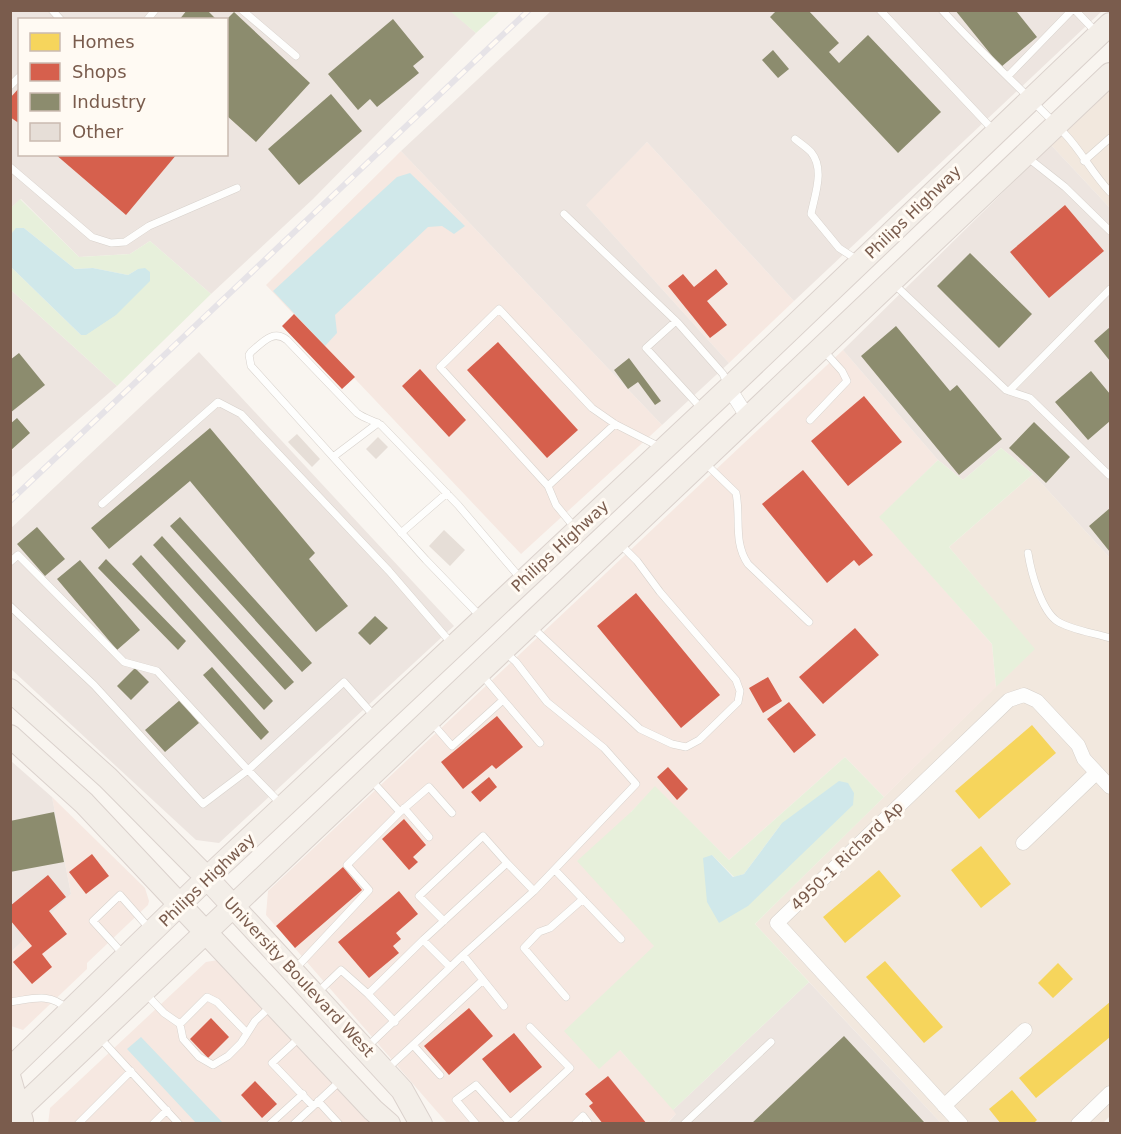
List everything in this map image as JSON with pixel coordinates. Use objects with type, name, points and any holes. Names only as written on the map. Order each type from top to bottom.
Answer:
[{"type":"main road","name":"Philips Highway","points":[[10,1069],[153,933],[207,878],[729,388],[1105,29]]},
{"type":"main road","points":[[18,1117],[98,1035],[1110,74]]},
{"type":"main road","name":"University Boulevard West","points":[[10,690],[108,778],[234,906],[402,1090],[421,1124]]},
{"type":"main road","points":[[10,736],[84,803],[373,1110],[389,1124]]},
{"type":"main road","points":[[10,1079],[18,1117]]},
{"type":"street","points":[[729,388],[747,418]]},
{"type":"street","name":"4950-1 Richard Ap","points":[[960,1124],[777,923],[1010,700],[1024,695],[1037,700],[1078,745],[1084,759],[1110,787]]},
{"type":"street","points":[[1023,843],[1096,773]]},
{"type":"street","points":[[944,1106],[1025,1030]]},
{"type":"street","points":[[1078,1124],[1110,1093]]},
{"type":"lane","points":[[242,10],[296,56]]},
{"type":"lane","points":[[880,10],[996,133]]},
{"type":"lane","points":[[942,10],[1076,146],[1095,176],[1110,192]]},
{"type":"lane","points":[[1008,76],[1074,10],[1105,29]]},
{"type":"lane","points":[[1084,161],[1110,138]]},
{"type":"lane","points":[[795,139],[811,152],[819,166],[811,214],[839,248],[861,262]]},
{"type":"lane","points":[[1025,156],[1065,187],[1110,231]]},
{"type":"lane","points":[[10,167],[92,237],[111,243],[125,242],[149,226],[237,188]]},
{"type":"lane","points":[[564,214],[676,321],[723,374],[729,388]]},
{"type":"lane","points":[[892,282],[1006,390],[1030,398],[1109,475],[1110,473]]},
{"type":"lane","points":[[1009,391],[1110,289]]},
{"type":"lane","points":[[576,530],[556,504],[548,486],[440,368],[499,309],[592,408],[615,424],[663,448]]},
{"type":"lane","points":[[676,321],[646,348],[704,411]]},
{"type":"lane","points":[[482,619],[401,533],[251,366],[249,355],[251,352],[270,336],[281,335],[287,340],[357,413],[378,423],[447,493],[523,581]]},
{"type":"lane","points":[[810,420],[847,381],[842,371],[821,348]]},
{"type":"lane","points":[[102,504],[218,402],[241,414],[389,571],[453,646]]},
{"type":"lane","points":[[333,457],[378,423]]},
{"type":"lane","points":[[548,486],[615,424]]},
{"type":"lane","points":[[702,461],[736,493],[738,539],[743,557],[809,622]]},
{"type":"lane","points":[[401,533],[447,493]]},
{"type":"lane","points":[[530,626],[640,729],[672,744],[686,747],[701,738],[738,702],[739,686],[637,561],[618,542]]},
{"type":"lane","points":[[1028,553],[1032,576],[1050,614],[1066,625],[1110,639]]},
{"type":"lane","points":[[10,562],[18,555],[124,662],[157,671],[284,807]]},
{"type":"lane","points":[[10,606],[87,680],[203,804],[248,770],[344,682],[377,718]]},
{"type":"lane","points":[[364,1050],[450,967],[534,891],[636,784],[604,748],[547,702],[516,662],[504,651]]},
{"type":"lane","points":[[480,673],[540,743]]},
{"type":"lane","points":[[430,720],[452,746],[503,700]]},
{"type":"lane","points":[[369,778],[429,837]]},
{"type":"lane","points":[[294,971],[369,890],[347,865],[402,810],[429,787],[452,813]]},
{"type":"lane","points":[[444,921],[419,896],[483,836],[534,891]]},
{"type":"lane","points":[[368,994],[507,863]]},
{"type":"lane","points":[[555,870],[621,939]]},
{"type":"lane","points":[[126,958],[93,921],[120,895],[153,933]]},
{"type":"lane","points":[[566,997],[524,948],[539,932],[550,928],[583,899]]},
{"type":"lane","points":[[423,940],[450,967]]},
{"type":"lane","points":[[463,955],[504,1006]]},
{"type":"lane","points":[[315,994],[341,970],[394,1022]]},
{"type":"lane","points":[[385,1071],[483,980]]},
{"type":"lane","points":[[145,992],[164,1013],[180,1024],[183,1039],[199,1057],[213,1065],[228,1056],[241,1043],[255,1021],[273,1003]]},
{"type":"lane","points":[[180,1024],[207,997],[217,1002],[248,1033]]},
{"type":"lane","points":[[10,1002],[43,998],[58,1000],[70,1012]]},
{"type":"lane","points":[[476,1124],[456,1100],[476,1085],[510,1123],[570,1068],[530,1027]]},
{"type":"lane","points":[[98,1035],[179,1124]]},
{"type":"lane","points":[[303,1035],[272,1063],[303,1094],[339,1124]]},
{"type":"lane","points":[[684,1124],[771,1042]]},
{"type":"lane","points":[[413,1045],[440,1075]]},
{"type":"lane","points":[[78,1124],[131,1071]]},
{"type":"lane","points":[[294,1124],[343,1078]]},
{"type":"lane","points":[[270,1124],[303,1094]]},
{"type":"lane","points":[[153,1124],[167,1110]]},
{"type":"lane","points":[[575,1124],[583,1116],[589,1124]]},
{"type":"shaded area","points":[[450,10],[476,33],[313,199],[211,294],[150,241],[130,254],[79,257],[21,199],[11,208],[11,11]]},
{"type":"shaded area","points":[[551,11],[1102,11],[794,301],[647,142],[586,205],[729,363],[662,425],[401,151]]},
{"type":"shaded area","points":[[1110,89],[1110,208],[1051,145]]},
{"type":"shaded area","points":[[647,142],[794,301],[729,363],[585,204]]},
{"type":"shaded area","points":[[1051,145],[1110,208],[1110,558],[1033,474],[1001,448],[963,480],[938,460],[843,350]]},
{"type":"shaded area","points":[[401,151],[662,425],[521,554],[266,285]]},
{"type":"shaded area","points":[[11,290],[117,386],[11,478]]},
{"type":"shaded area","points":[[843,350],[938,460],[880,517],[992,644],[996,687],[884,797],[845,757],[729,860],[655,787],[631,812],[654,946],[620,1050],[677,1113],[667,1123],[447,1123],[266,915],[268,891]]},
{"type":"shaded area","points":[[199,352],[454,626],[219,843],[196,840],[11,669],[10,529]]},
{"type":"shaded area","points":[[1033,474],[1110,558],[1110,1116],[1102,1124],[941,1123],[755,924],[1034,649],[949,547]]},
{"type":"shaded area","points":[[11,761],[52,797],[71,894],[11,952]]},
{"type":"shaded area","points":[[52,797],[145,888],[149,901],[148,905],[87,963],[87,969],[23,1030],[11,1026],[11,952],[71,894]]},
{"type":"shaded area","points":[[218,960],[371,1123],[48,1124],[50,1108],[206,962]]},
{"type":"shaded area","points":[[809,982],[941,1123],[667,1124],[676,1114],[673,1110]]},
{"type":"green space","points":[[450,11],[500,11],[476,33]]},
{"type":"green space","points":[[20,199],[79,257],[130,254],[150,241],[211,294],[117,386],[11,290],[11,267],[81,335],[138,269],[128,275],[93,268],[75,269],[24,228],[16,229],[11,234],[11,208]]},
{"type":"green space","points":[[1001,448],[1033,474],[949,547],[1035,649],[996,687],[992,644],[879,517],[938,460],[963,480]]},
{"type":"green space","points":[[845,757],[884,797],[755,924],[809,982],[673,1110],[620,1050],[599,1069],[564,1031],[654,946],[577,861],[631,812],[655,786],[729,860]],"holes":[[[782,823],[719,923],[712,855],[734,877],[744,874]]]},
{"type":"water","points":[[410,173],[465,226],[454,234],[442,226],[428,227],[335,315],[337,333],[325,346],[273,291],[397,177]]},
{"type":"water","points":[[16,228],[24,228],[75,269],[93,268],[128,275],[145,268],[150,272],[150,281],[116,315],[86,335],[81,335],[11,267],[11,234]]},
{"type":"water","points":[[839,781],[848,783],[854,793],[853,805],[748,906],[719,923],[707,902],[703,858],[712,855],[733,877],[744,874],[782,823]]},
{"type":"water","points":[[141,1037],[223,1123],[196,1123],[127,1049]]},
{"type":"building: Homes","points":[[1032,725],[1056,753],[979,819],[955,791]]},
{"type":"building: Homes","points":[[981,846],[1011,884],[981,908],[951,870]]},
{"type":"building: Homes","points":[[879,870],[901,896],[845,943],[823,917]]},
{"type":"building: Homes","points":[[885,961],[943,1027],[924,1043],[866,977]]},
{"type":"building: Homes","points":[[1058,963],[1073,979],[1053,998],[1038,983]]},
{"type":"building: Homes","points":[[1110,1002],[1110,1037],[1036,1098],[1019,1078]]},
{"type":"building: Homes","points":[[1012,1090],[1037,1120],[1033,1124],[1001,1124],[989,1109]]},
{"type":"building: Shops","points":[[18,89],[18,123],[10,117],[10,98]]},
{"type":"building: Shops","points":[[57,156],[175,156],[126,215]]},
{"type":"building: Shops","points":[[1065,205],[1104,251],[1049,298],[1010,252]]},
{"type":"building: Shops","points":[[716,269],[728,284],[707,301],[727,325],[710,338],[668,286],[683,274],[694,287]]},
{"type":"building: Shops","points":[[294,314],[355,377],[342,389],[282,326]]},
{"type":"building: Shops","points":[[498,342],[578,430],[547,458],[467,370]]},
{"type":"building: Shops","points":[[420,369],[466,420],[449,437],[402,386]]},
{"type":"building: Shops","points":[[864,396],[902,442],[848,486],[811,441]]},
{"type":"building: Shops","points":[[803,470],[873,555],[859,566],[854,560],[827,583],[762,504]]},
{"type":"building: Shops","points":[[636,593],[720,695],[681,728],[597,626]]},
{"type":"building: Shops","points":[[855,628],[879,655],[823,704],[799,677]]},
{"type":"building: Shops","points":[[768,677],[782,701],[763,713],[749,688]]},
{"type":"building: Shops","points":[[789,702],[816,735],[794,753],[767,719]]},
{"type":"building: Shops","points":[[497,716],[523,747],[496,769],[492,765],[463,789],[441,762]]},
{"type":"building: Shops","points":[[668,767],[688,789],[677,800],[657,777]]},
{"type":"building: Shops","points":[[489,777],[497,787],[480,802],[471,792]]},
{"type":"building: Shops","points":[[404,819],[426,845],[413,857],[418,862],[409,870],[382,839]]},
{"type":"building: Shops","points":[[92,854],[109,876],[86,894],[69,872]]},
{"type":"building: Shops","points":[[343,867],[362,890],[295,948],[276,926]]},
{"type":"building: Shops","points":[[48,875],[66,897],[49,911],[67,934],[42,954],[52,967],[32,984],[13,962],[32,946],[10,920],[10,906]]},
{"type":"building: Shops","points":[[399,891],[418,914],[396,933],[401,939],[393,946],[399,953],[369,978],[338,942]]},
{"type":"building: Shops","points":[[469,1008],[493,1036],[449,1075],[424,1046]]},
{"type":"building: Shops","points":[[211,1018],[229,1037],[208,1058],[190,1039]]},
{"type":"building: Shops","points":[[514,1033],[542,1067],[510,1093],[482,1059]]},
{"type":"building: Shops","points":[[608,1076],[647,1124],[603,1124],[589,1106],[593,1103],[585,1094]]},
{"type":"building: Shops","points":[[255,1081],[277,1104],[262,1118],[241,1095]]},
{"type":"building: Industry","points":[[187,10],[207,10],[215,18],[181,18]]},
{"type":"building: Industry","points":[[777,10],[808,10],[839,43],[829,52],[839,63],[868,35],[941,112],[898,153],[770,17]]},
{"type":"building: Industry","points":[[955,10],[1019,10],[1017,12],[1037,37],[1001,67]]},
{"type":"building: Industry","points":[[234,12],[310,83],[256,142],[228,117],[228,18]]},
{"type":"building: Industry","points":[[393,19],[424,57],[413,66],[419,73],[377,107],[370,99],[358,110],[328,74]]},
{"type":"building: Industry","points":[[773,50],[789,69],[778,78],[762,60]]},
{"type":"building: Industry","points":[[331,94],[362,131],[299,185],[268,149]]},
{"type":"building: Industry","points":[[970,253],[1032,314],[999,348],[937,286]]},
{"type":"building: Industry","points":[[896,326],[950,391],[957,385],[1002,439],[959,475],[861,356]]},
{"type":"building: Industry","points":[[1110,327],[1110,361],[1094,341]]},
{"type":"building: Industry","points":[[19,353],[45,385],[10,413],[10,360]]},
{"type":"building: Industry","points":[[629,358],[661,401],[655,405],[638,382],[628,389],[614,370]]},
{"type":"building: Industry","points":[[1091,371],[1110,394],[1110,421],[1088,440],[1055,402]]},
{"type":"building: Industry","points":[[17,418],[30,433],[10,451],[10,424]]},
{"type":"building: Industry","points":[[1034,422],[1070,457],[1046,483],[1009,448]]},
{"type":"building: Industry","points":[[210,428],[315,553],[309,559],[348,606],[316,632],[190,481],[109,549],[91,528]]},
{"type":"building: Industry","points":[[1110,508],[1110,552],[1089,526]]},
{"type":"building: Industry","points":[[180,517],[312,663],[302,672],[170,526]]},
{"type":"building: Industry","points":[[37,527],[65,559],[45,576],[17,544]]},
{"type":"building: Industry","points":[[162,536],[294,682],[285,690],[153,545]]},
{"type":"building: Industry","points":[[141,555],[273,701],[264,710],[132,564]]},
{"type":"building: Industry","points":[[106,559],[186,641],[178,650],[98,568]]},
{"type":"building: Industry","points":[[80,560],[140,630],[117,650],[57,579]]},
{"type":"building: Industry","points":[[375,616],[388,628],[370,645],[358,633]]},
{"type":"building: Industry","points":[[212,667],[269,732],[261,740],[203,675]]},
{"type":"building: Industry","points":[[135,668],[149,682],[131,700],[117,686]]},
{"type":"building: Industry","points":[[180,700],[199,723],[165,752],[145,730]]},
{"type":"building: Industry","points":[[54,812],[64,862],[10,872],[10,821]]},
{"type":"building: Industry","points":[[844,1036],[924,1122],[922,1124],[751,1124]]},
{"type":"building: Other","points":[[297,434],[320,459],[312,467],[288,442]]},
{"type":"building: Other","points":[[378,437],[388,447],[376,459],[366,449]]},
{"type":"building: Other","points":[[444,530],[465,550],[450,566],[429,546]]},
{"type":"railway","points":[[10,501],[529,10]]}]
